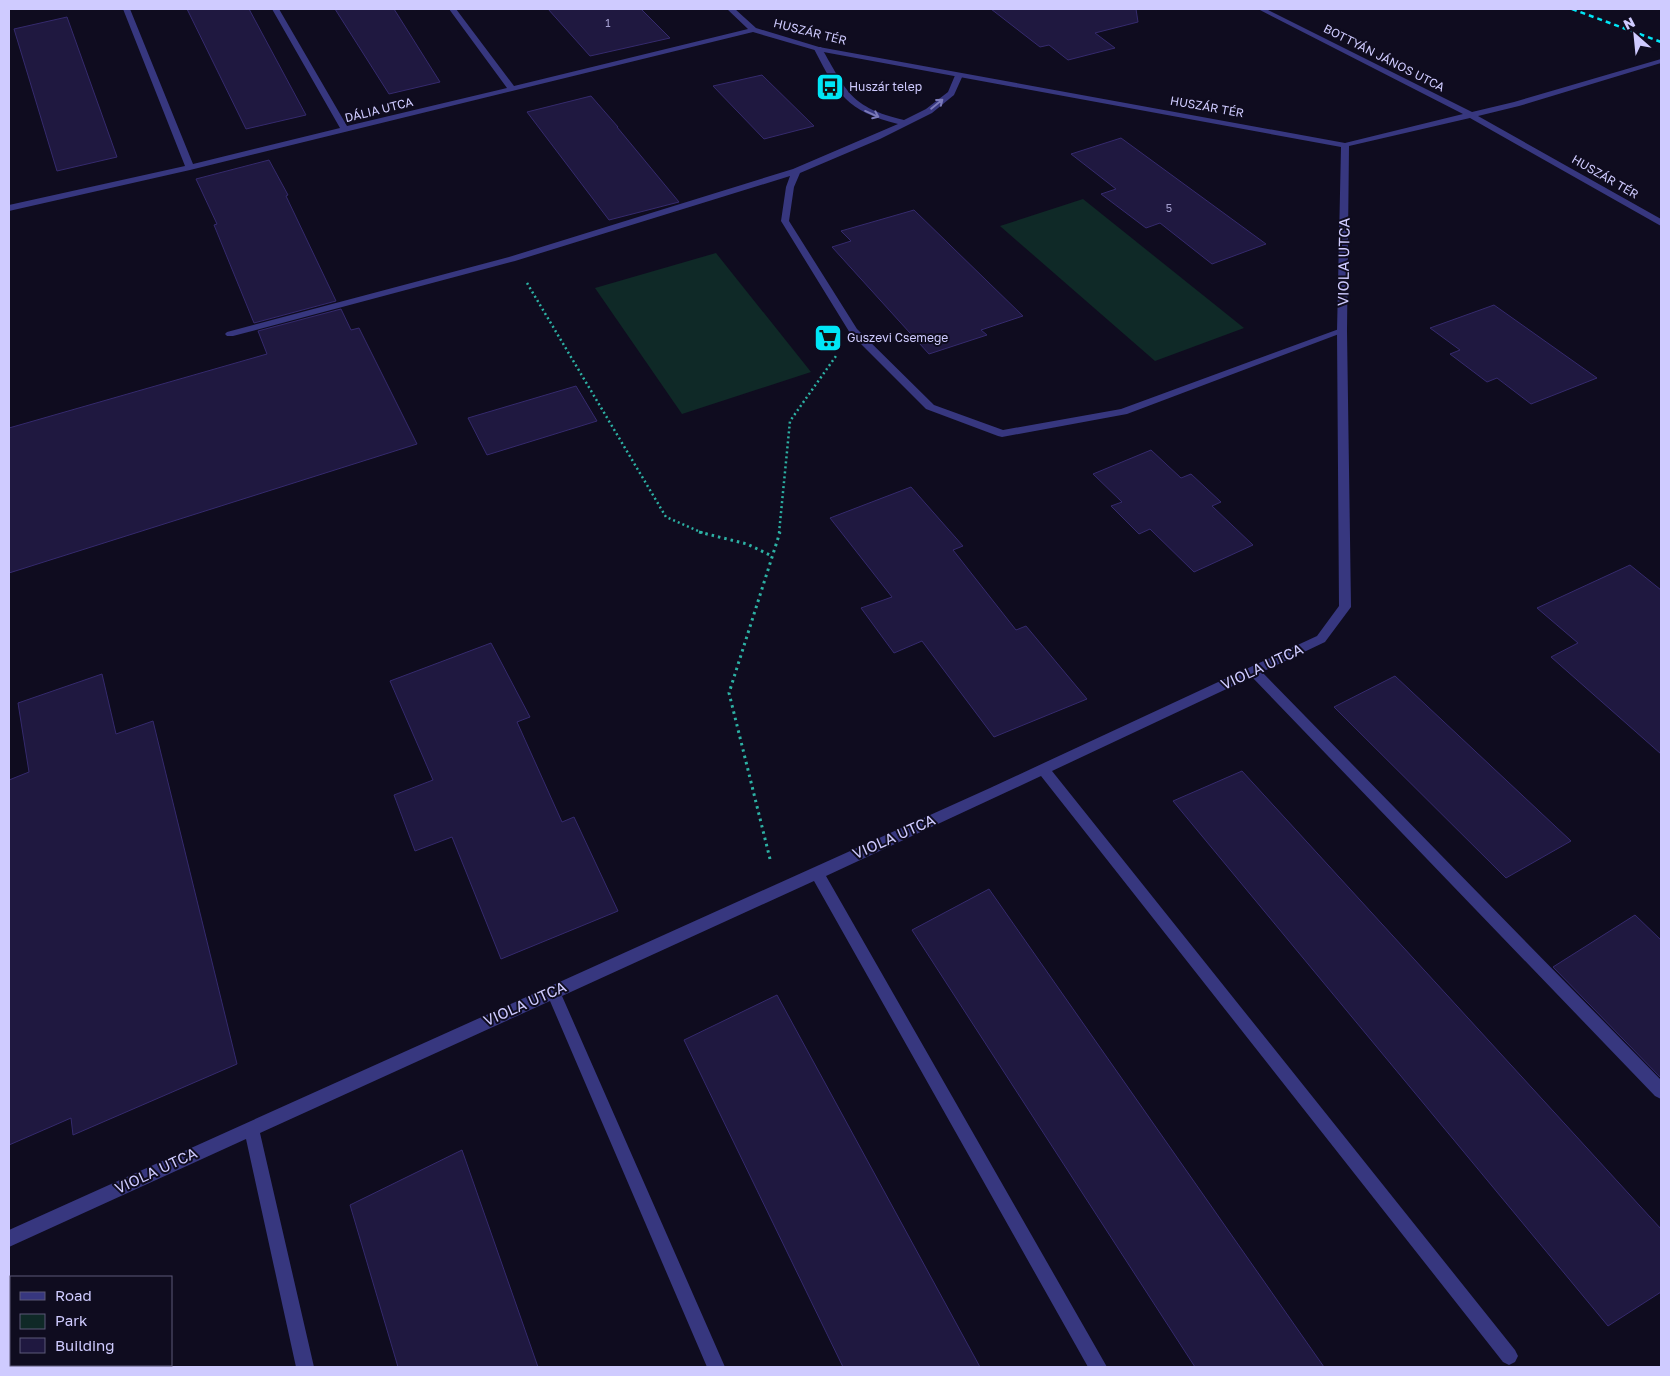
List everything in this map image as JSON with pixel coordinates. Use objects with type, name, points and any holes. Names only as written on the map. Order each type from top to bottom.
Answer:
[{"type":"street","points":[[126,9],[190,167]]},
{"type":"street","points":[[274,9],[345,129]]},
{"type":"street","points":[[452,9],[512,89]]},
{"type":"street","name":"HUSZÁR TÉR","points":[[731,9],[753,30],[818,50],[1345,145],[1471,115],[1661,223]]},
{"type":"street","name":"BOTTYÁN JÁNOS UTCA","points":[[1261,9],[1471,115]]},
{"type":"street","name":"DÁLIA UTCA","points":[[9,208],[190,167],[753,30]]},
{"type":"street","points":[[818,50],[835,81],[856,106],[881,118],[905,123]]},
{"type":"street","points":[[1471,115],[1661,62]]},
{"type":"street","points":[[230,334],[512,259],[738,191],[796,171],[877,137],[929,111],[951,93],[959,75]]},
{"type":"street","name":"VIOLA UTCA","points":[[9,1240],[250,1128],[1043,770],[1321,639],[1345,607],[1342,331],[1345,145]]},
{"type":"street","points":[[796,171],[790,187],[785,221],[853,331],[930,407],[1002,434],[1123,412],[1342,331]]},
{"type":"street","points":[[1253,672],[1661,1091]]},
{"type":"street","points":[[1043,770],[1509,1356]]},
{"type":"street","points":[[816,872],[1098,1367]]},
{"type":"street","points":[[553,992],[716,1367]]},
{"type":"street","points":[[250,1128],[305,1367]]},
{"type":"path","points":[[512,259],[666,517],[700,532],[747,544],[772,556]]},
{"type":"path","points":[[777,891],[729,694],[760,590],[779,538],[790,421],[853,331]]},
{"type":"green space","points":[[1083,199],[1244,328],[1155,361],[1000,226]]},
{"type":"green space","points":[[716,253],[811,372],[682,414],[595,288]]},
{"type":"building","points":[[187,9],[249,9],[306,115],[246,129]]},
{"type":"building","points":[[335,9],[394,9],[440,82],[389,94]]},
{"type":"building","points":[[548,9],[641,9],[670,38],[590,56]]},
{"type":"building","points":[[991,9],[1136,9],[1138,22],[1095,33],[1115,48],[1068,60],[1049,45],[1040,47]]},
{"type":"building","points":[[67,17],[117,157],[57,171],[14,29]]},
{"type":"building","points":[[762,75],[814,126],[764,139],[713,86]]},
{"type":"building","points":[[591,96],[679,202],[609,220],[527,112]]},
{"type":"building","points":[[1121,138],[1266,244],[1212,264],[1160,223],[1146,228],[1101,194],[1116,189],[1071,154]]},
{"type":"building","points":[[269,160],[288,195],[286,196],[336,301],[254,323],[214,225],[217,224],[196,179]]},
{"type":"building","points":[[914,210],[1023,316],[981,330],[987,335],[929,354],[832,247],[851,241],[841,231]]},
{"type":"building","points":[[1494,305],[1597,378],[1531,404],[1497,378],[1487,382],[1450,354],[1460,350],[1430,328]]},
{"type":"building","points":[[341,309],[351,330],[359,328],[417,444],[9,573],[9,428],[267,354],[258,331]]},
{"type":"building","points":[[576,386],[597,421],[487,455],[468,418]]},
{"type":"building","points":[[1151,450],[1181,478],[1191,474],[1221,502],[1212,506],[1253,545],[1194,572],[1150,529],[1139,534],[1111,506],[1122,502],[1093,474]]},
{"type":"building","points":[[911,487],[963,546],[953,550],[1016,630],[1026,626],[1087,699],[994,737],[922,641],[894,653],[861,608],[892,597],[830,518]]},
{"type":"building","points":[[1630,565],[1661,590],[1661,754],[1551,657],[1578,643],[1537,608]]},
{"type":"building","points":[[491,643],[530,717],[517,722],[562,822],[574,817],[618,911],[501,959],[452,837],[415,851],[394,795],[433,780],[390,681]]},
{"type":"building","points":[[102,674],[116,734],[153,721],[237,1064],[73,1135],[71,1118],[9,1145],[9,780],[29,772],[18,703]]},
{"type":"building","points":[[1395,676],[1571,841],[1506,878],[1334,707]]},
{"type":"building","points":[[1242,771],[1661,1229],[1661,1292],[1608,1326],[1173,801]]},
{"type":"building","points":[[989,889],[1324,1367],[1195,1367],[912,930]]},
{"type":"building","points":[[1635,915],[1661,940],[1661,1078],[1553,967]]},
{"type":"building","points":[[777,995],[980,1367],[843,1367],[684,1040]]},
{"type":"building","points":[[462,1150],[538,1367],[398,1367],[350,1205]]},
{"type":"railway","points":[[1572,9],[1661,42]]},
{"type":"place","name":"Huszár telep","points":[[830,87]]},
{"type":"place","name":"Guszevi Csemege","points":[[828,338]]}]
